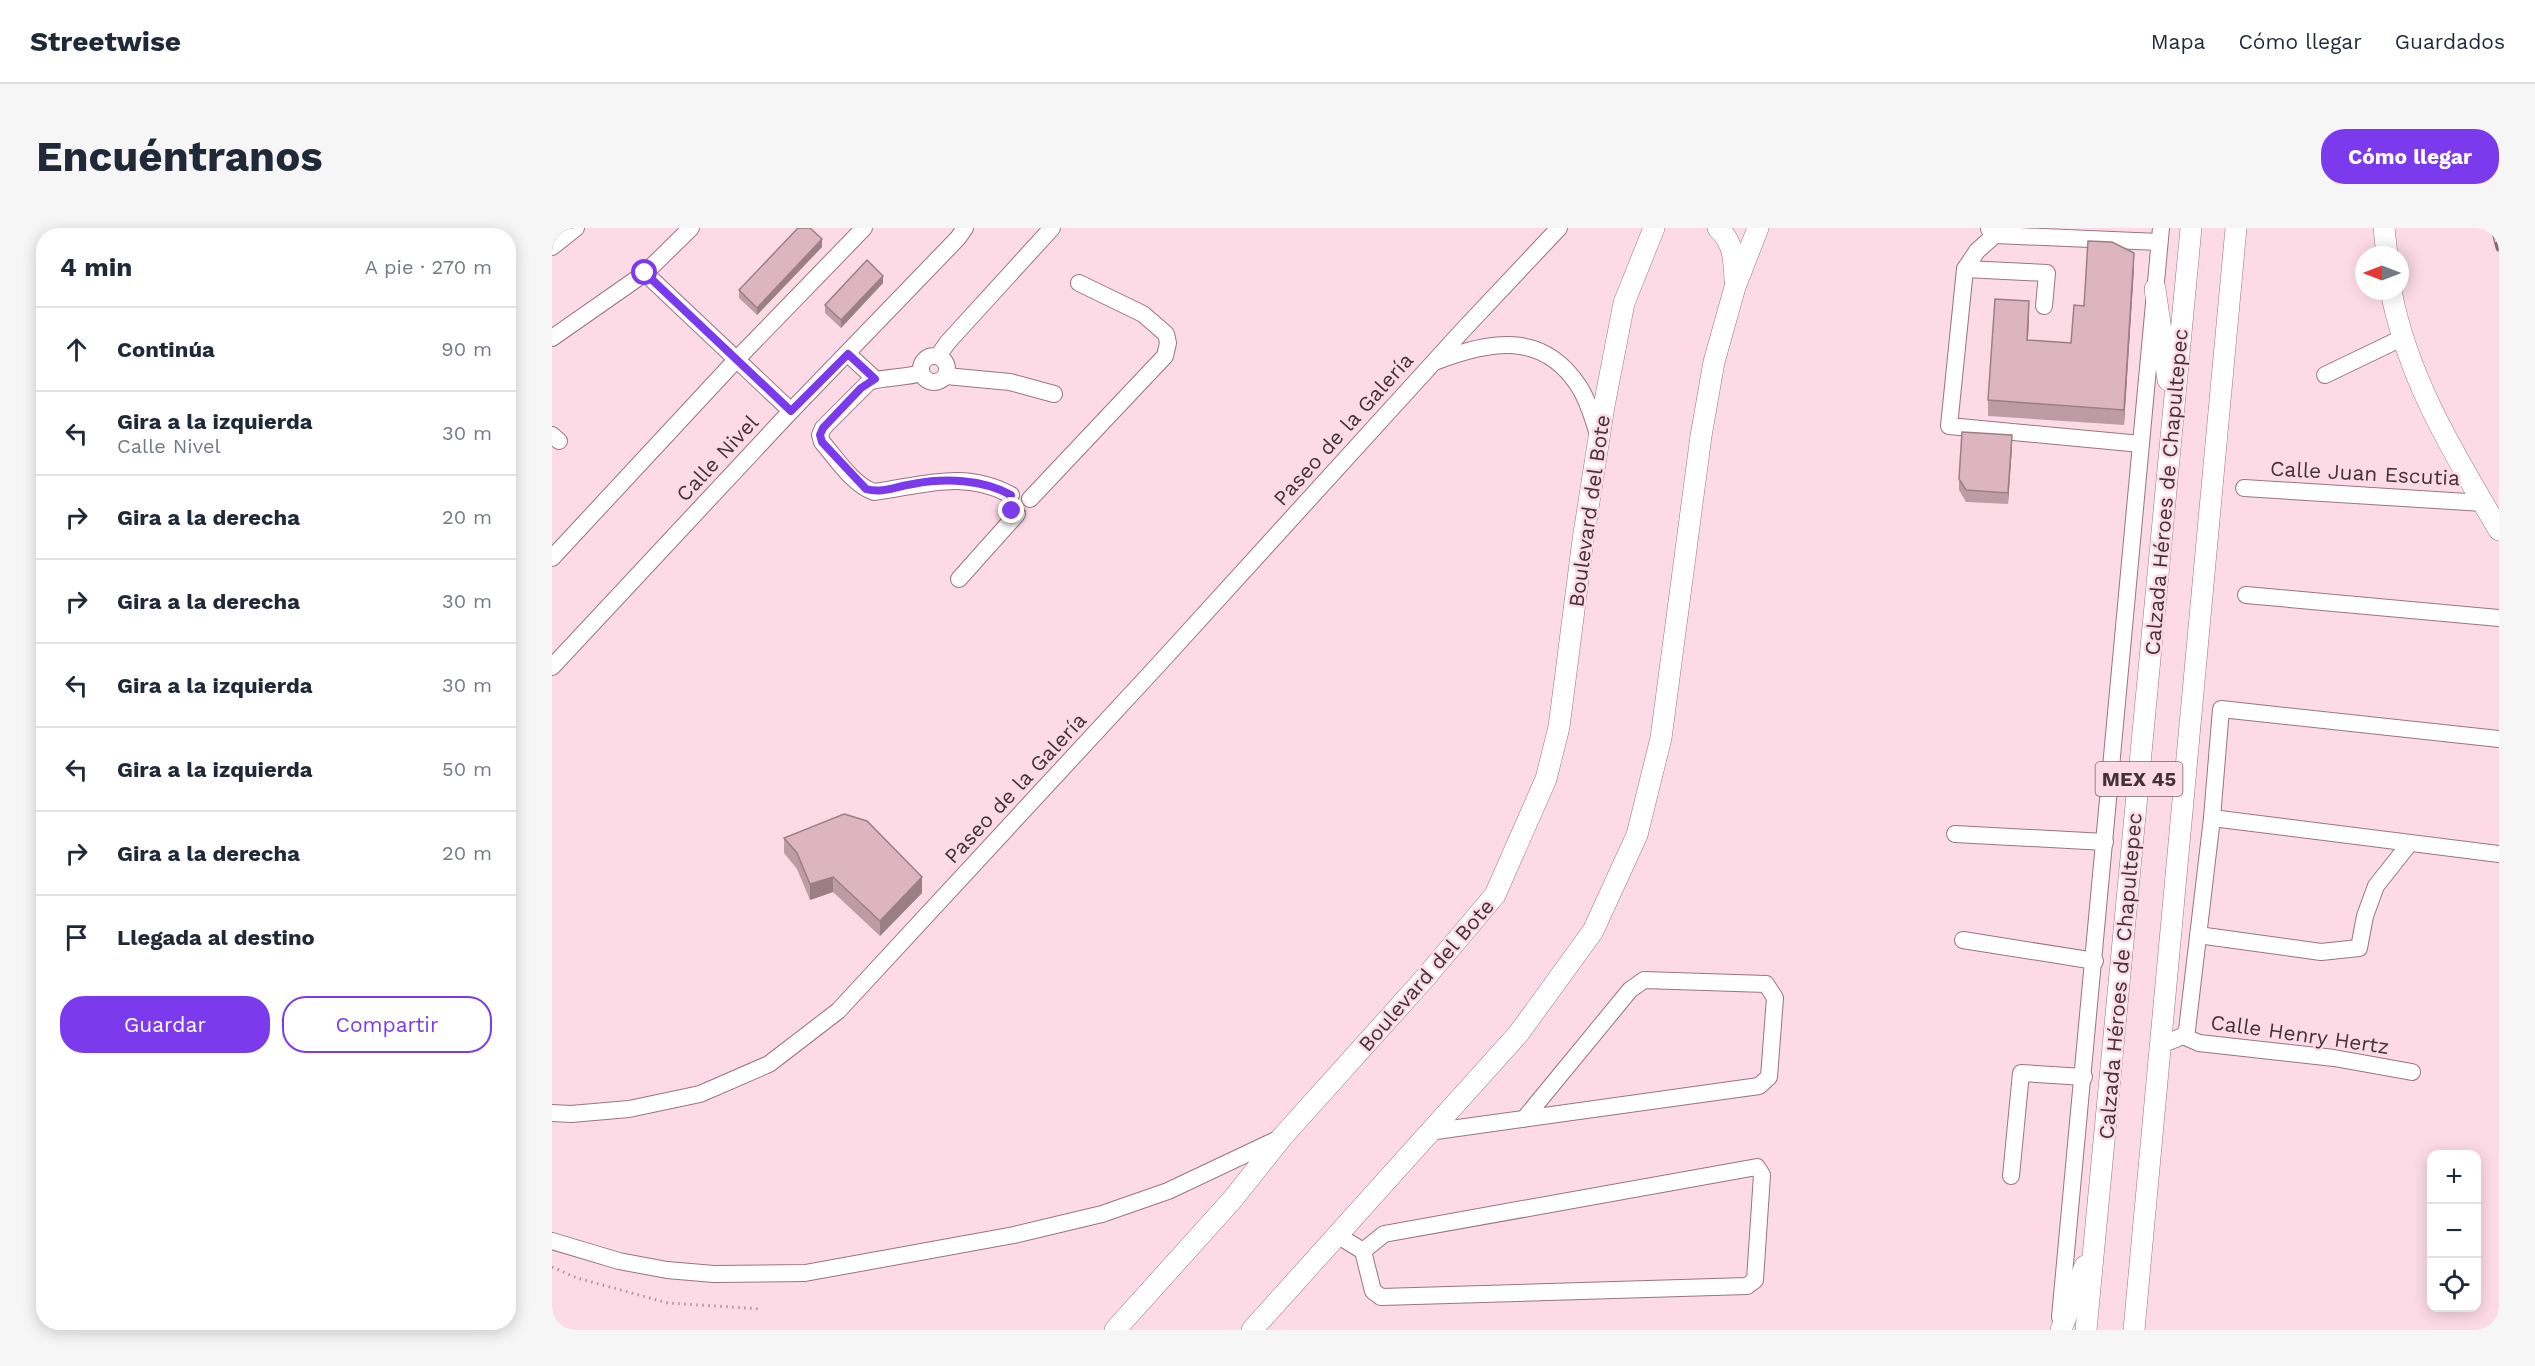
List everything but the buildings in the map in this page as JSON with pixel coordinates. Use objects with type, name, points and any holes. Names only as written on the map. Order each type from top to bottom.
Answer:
[{"type":"main road","points":[[1651,237],[1668,228]]},
{"type":"main road","points":[[1718,228],[1726,235],[1732,249],[1735,287]]},
{"type":"main road","points":[[1252,1330],[1519,1033],[1593,931],[1636,836],[1661,738],[1701,436],[1712,372],[1735,287],[1758,228]]},
{"type":"main road","name":"Calzada Héroes de Chapultepec","points":[[2086,1330],[2191,228]]},
{"type":"main road","name":"MEX 45","points":[[2134,1330],[2236,228]]},
{"type":"main road","points":[[2384,228],[2385,246]]},
{"type":"main road","name":"Boulevard del Bote","points":[[1115,1330],[1232,1200],[1283,1136],[1425,978],[1495,895],[1546,779],[1559,728],[1583,540],[1624,303],[1651,237]]},
{"type":"main road","points":[[2155,289],[2173,415]]},
{"type":"main road","points":[[2393,300],[2402,338],[2433,415],[2499,530]]},
{"type":"main road","points":[[2060,1330],[2095,1240]]},
{"type":"street","points":[[552,247],[576,228]]},
{"type":"street","points":[[552,338],[645,273],[691,228]]},
{"type":"street","points":[[552,558],[736,360],[864,228]]},
{"type":"street","name":"Calle Nivel","points":[[552,667],[965,228]]},
{"type":"street","points":[[938,356],[1052,228]]},
{"type":"street","name":"Paseo de la Galería","points":[[552,1113],[572,1114],[629,1109],[700,1094],[770,1064],[838,1011],[1559,228]]},
{"type":"street","points":[[2060,1330],[2084,1077],[2160,235],[1991,231],[1965,268],[1949,426],[2141,444]]},
{"type":"street","points":[[1965,268],[2047,273],[2044,306]]},
{"type":"street","points":[[645,273],[791,411]]},
{"type":"street","points":[[959,579],[1017,514],[1028,510],[1030,499],[1165,356],[1168,349],[1166,334],[1143,314],[1078,283]]},
{"type":"street","points":[[2325,375],[2402,338]]},
{"type":"street","points":[[1434,362],[1469,349],[1490,345],[1511,344],[1539,350],[1557,362],[1578,385],[1588,404],[1599,439]]},
{"type":"street","points":[[848,354],[875,379]]},
{"type":"street","points":[[945,376],[947,364],[938,356],[931,356],[921,366],[924,378],[936,382],[945,376],[1010,382],[1054,394]]},
{"type":"street","points":[[921,373],[892,380],[875,379],[861,388],[823,428],[820,435],[822,442],[866,489],[882,491],[938,481],[989,485],[1011,495],[1022,491],[1030,499]]},
{"type":"street","name":"Calle Juan Escutia","points":[[2244,488],[2483,503]]},
{"type":"street","points":[[1011,495],[1008,506],[1017,514]]},
{"type":"street","points":[[2246,595],[2499,618]]},
{"type":"street","points":[[2161,1045],[2183,1036],[2187,1030],[2212,818],[2221,709],[2499,739]]},
{"type":"street","points":[[2212,818],[2499,854]]},
{"type":"street","points":[[1955,834],[2105,842]]},
{"type":"street","points":[[2198,935],[2321,952],[2359,948],[2376,886],[2410,843]]},
{"type":"street","points":[[1964,940],[2094,961]]},
{"type":"street","points":[[1430,1132],[1524,1119],[1759,1086],[1769,1077],[1775,998],[1766,984],[1644,980],[1630,990],[1524,1119]]},
{"type":"street","name":"Calle Henry Hertz","points":[[2183,1036],[2199,1043],[2334,1058],[2412,1072]]},
{"type":"street","points":[[2011,1176],[2021,1073],[2084,1077]]},
{"type":"street","points":[[552,1241],[619,1261],[667,1270],[725,1274],[805,1273],[1014,1235],[1102,1214],[1168,1191],[1283,1136]]},
{"type":"street","points":[[1336,1235],[1363,1251],[1373,1291],[1381,1297],[1747,1286],[1755,1280],[1762,1175],[1757,1167],[1384,1234],[1363,1251]]},
{"type":"path","points":[[552,1267],[577,1278],[668,1303],[762,1309]]},
{"type":"railway","points":[[2494,228],[2499,248]]},
{"type":"route","points":[[645,273],[791,411],[848,354],[875,379],[861,388],[823,428],[820,435],[822,442],[866,489],[873,492],[938,481],[970,482],[989,485],[1011,495],[1008,506],[1012,511]]}]
